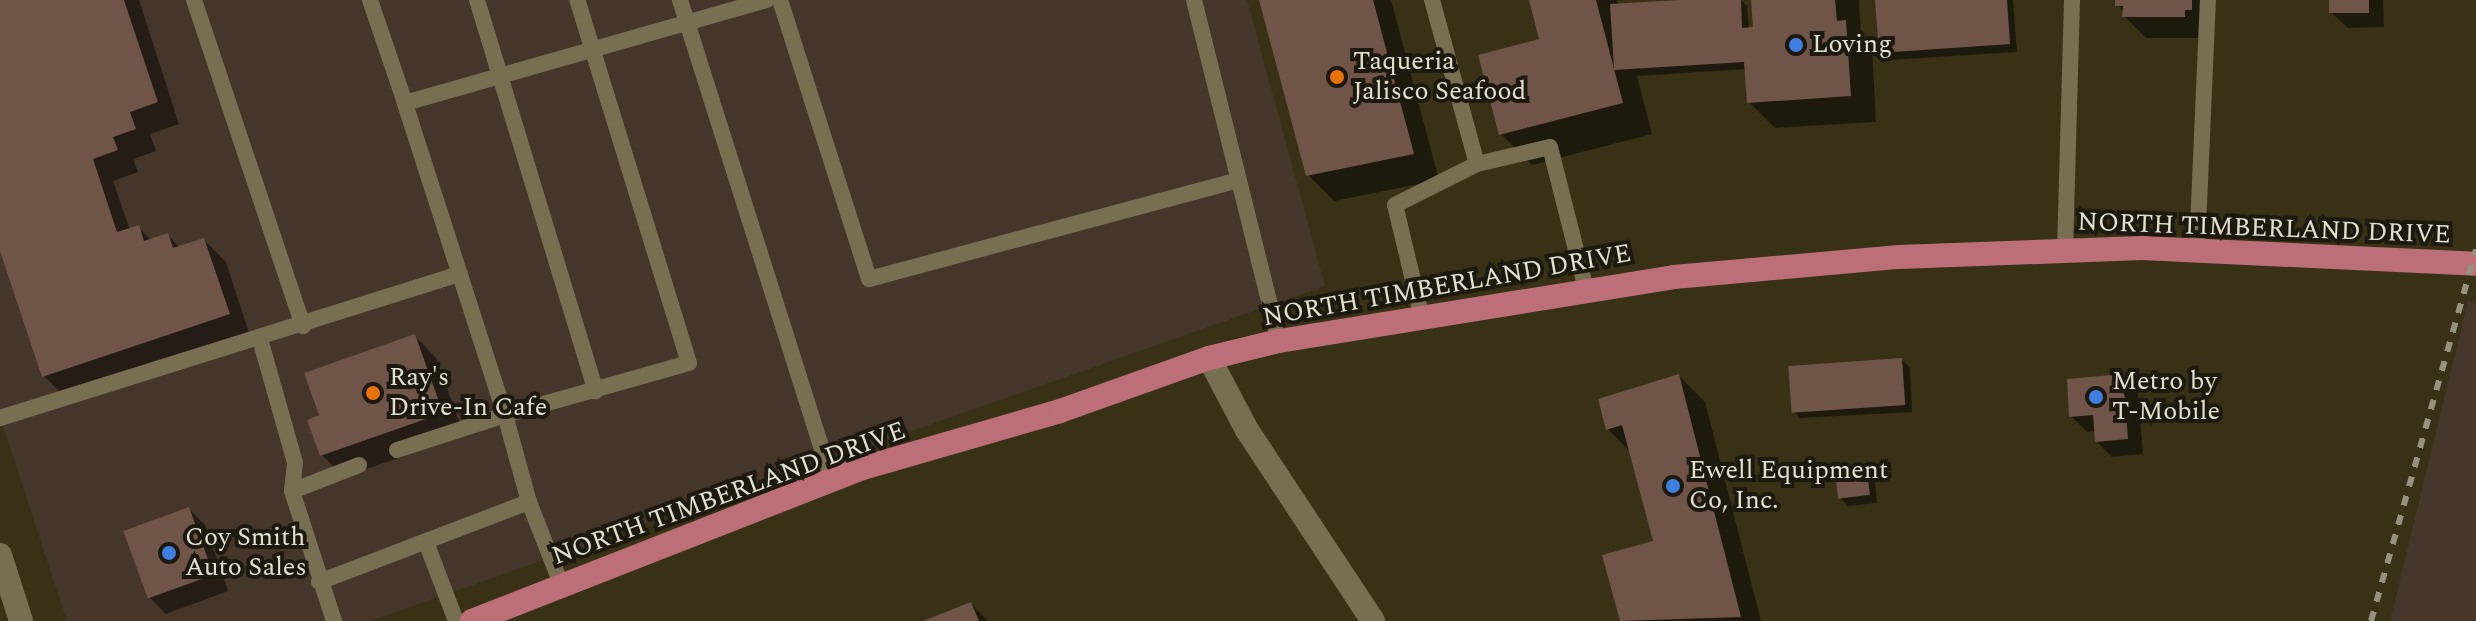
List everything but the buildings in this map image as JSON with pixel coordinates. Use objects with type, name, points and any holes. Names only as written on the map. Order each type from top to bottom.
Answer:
[{"type":"main road","name":"NORTH TIMBERLAND DRIVE","points":[[472,621],[832,481],[1060,411],[1209,358],[1279,341],[1586,289],[1899,257],[2197,250],[2476,264]]},
{"type":"street","points":[[1209,358],[1247,430],[1373,621]]},
{"type":"street","points":[[0,555],[21,621]]},
{"type":"lane","points":[[194,0],[303,326]]},
{"type":"lane","points":[[370,0],[505,415],[529,502],[562,586]]},
{"type":"lane","points":[[477,0],[596,391]]},
{"type":"lane","points":[[397,450],[505,415],[689,363],[577,0]]},
{"type":"lane","points":[[680,0],[832,481]]},
{"type":"lane","points":[[405,103],[767,0]]},
{"type":"lane","points":[[780,0],[869,279],[1236,181]]},
{"type":"lane","points":[[1194,0],[1236,181],[1279,341]]},
{"type":"lane","points":[[1432,0],[1477,164]]},
{"type":"lane","points":[[2065,251],[2072,0]]},
{"type":"lane","points":[[2197,250],[2208,0]]},
{"type":"lane","points":[[1422,318],[1395,205],[1477,164],[1550,147],[1586,289]]},
{"type":"lane","points":[[0,418],[155,366],[260,339],[460,274]]},
{"type":"lane","points":[[260,339],[295,463],[292,491],[334,621]]},
{"type":"lane","points":[[292,491],[359,465]]},
{"type":"lane","points":[[319,582],[529,502]]},
{"type":"lane","points":[[426,542],[456,621]]},
{"type":"shaded area","points":[[0,0],[1247,0],[1325,286],[370,621],[67,621],[0,417]]},
{"type":"shaded area","points":[[2468,300],[2476,302],[2476,621],[2390,621]]},
{"type":"railway","points":[[2371,621],[2476,250]]},
{"type":"place","name":"Loving","points":[[1796,45]]},
{"type":"place","name":"Taqueria Jalisco Seafood","points":[[1337,77]]},
{"type":"place","name":"Ray's Drive-In Cafe","points":[[373,393]]},
{"type":"place","name":"Metro by T-Mobile","points":[[2096,397]]},
{"type":"place","name":"Ewell Equipment Co, Inc.","points":[[1673,486]]},
{"type":"place","name":"Coy Smith Auto Sales","points":[[169,553]]}]
